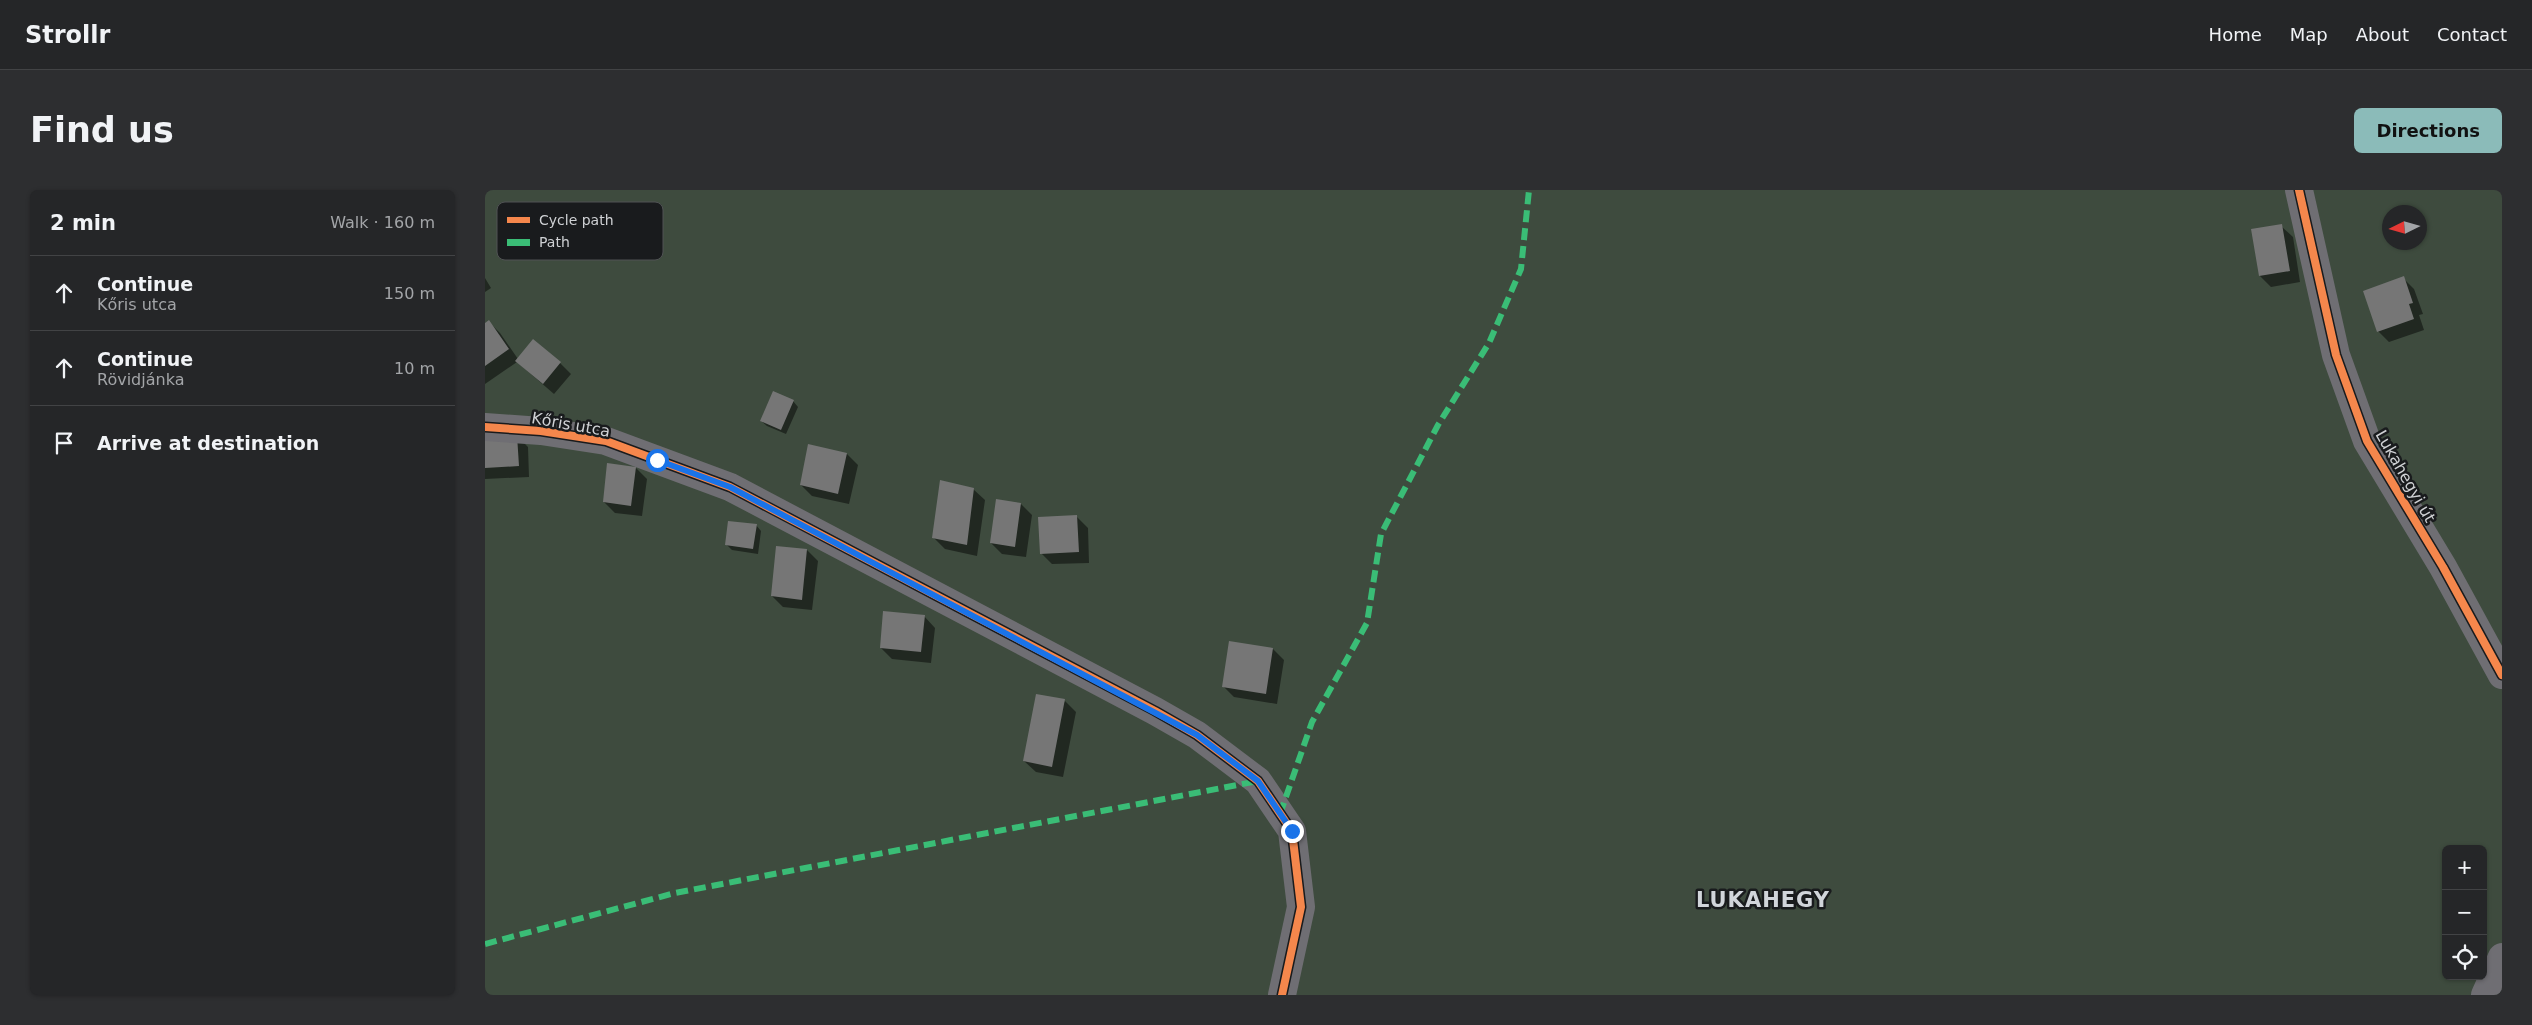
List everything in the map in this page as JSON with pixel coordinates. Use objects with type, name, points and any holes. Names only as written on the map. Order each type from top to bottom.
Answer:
[{"type":"street","name":"Lukahegyi út","points":[[2299,190],[2336,355],[2367,441],[2443,567],[2502,675]]},
{"type":"street","name":"Kőris utca","points":[[485,427],[541,431],[606,441],[730,487],[1164,716],[1221,751],[1258,781],[1292,831],[1301,907],[1282,995]]},
{"type":"street","points":[[2485,995],[2502,957]]},
{"type":"green space","points":[[485,190],[2502,190],[2502,995],[485,995]]},
{"type":"building","points":[[2282,224],[2290,271],[2259,276],[2251,229]]},
{"type":"building","points":[[2404,276],[2413,303],[2409,304],[2414,319],[2377,332],[2363,291]]},
{"type":"building","points":[[489,320],[509,349],[485,366],[485,323]]},
{"type":"building","points":[[533,339],[561,362],[543,384],[515,361]]},
{"type":"building","points":[[773,391],[794,400],[781,430],[760,421]]},
{"type":"building","points":[[517,435],[519,466],[485,468],[485,436]]},
{"type":"building","points":[[808,444],[847,453],[838,494],[800,485]]},
{"type":"building","points":[[607,463],[636,467],[631,506],[603,502]]},
{"type":"building","points":[[940,480],[974,488],[967,545],[932,538]]},
{"type":"building","points":[[996,499],[1021,503],[1015,547],[990,543]]},
{"type":"building","points":[[1077,515],[1079,552],[1040,554],[1038,517]]},
{"type":"building","points":[[728,521],[757,524],[753,549],[725,545]]},
{"type":"building","points":[[776,546],[807,549],[802,600],[771,596]]},
{"type":"building","points":[[883,611],[925,615],[921,652],[880,648]]},
{"type":"building","points":[[1229,641],[1273,648],[1266,694],[1222,687]]},
{"type":"building","points":[[1036,694],[1065,699],[1052,767],[1023,761]]},
{"type":"marked path","points":[[1280,814],[1312,722],[1367,623],[1381,534],[1438,425],[1489,343],[1521,269],[1529,190]]},
{"type":"marked path","points":[[485,944],[675,893],[1258,781]]},
{"type":"cycle path","points":[[2299,190],[2336,355],[2367,441],[2443,567],[2502,675]]},
{"type":"cycle path","points":[[485,427],[541,431],[606,441],[730,487],[1197,735],[1258,781],[1292,831],[1301,907],[1282,995]]},
{"type":"district","name":"LUKAHEGY","points":[[1763,900]]},
{"type":"route","points":[[657,460],[730,487],[1197,735],[1229,757],[1258,781],[1292,831]]}]
